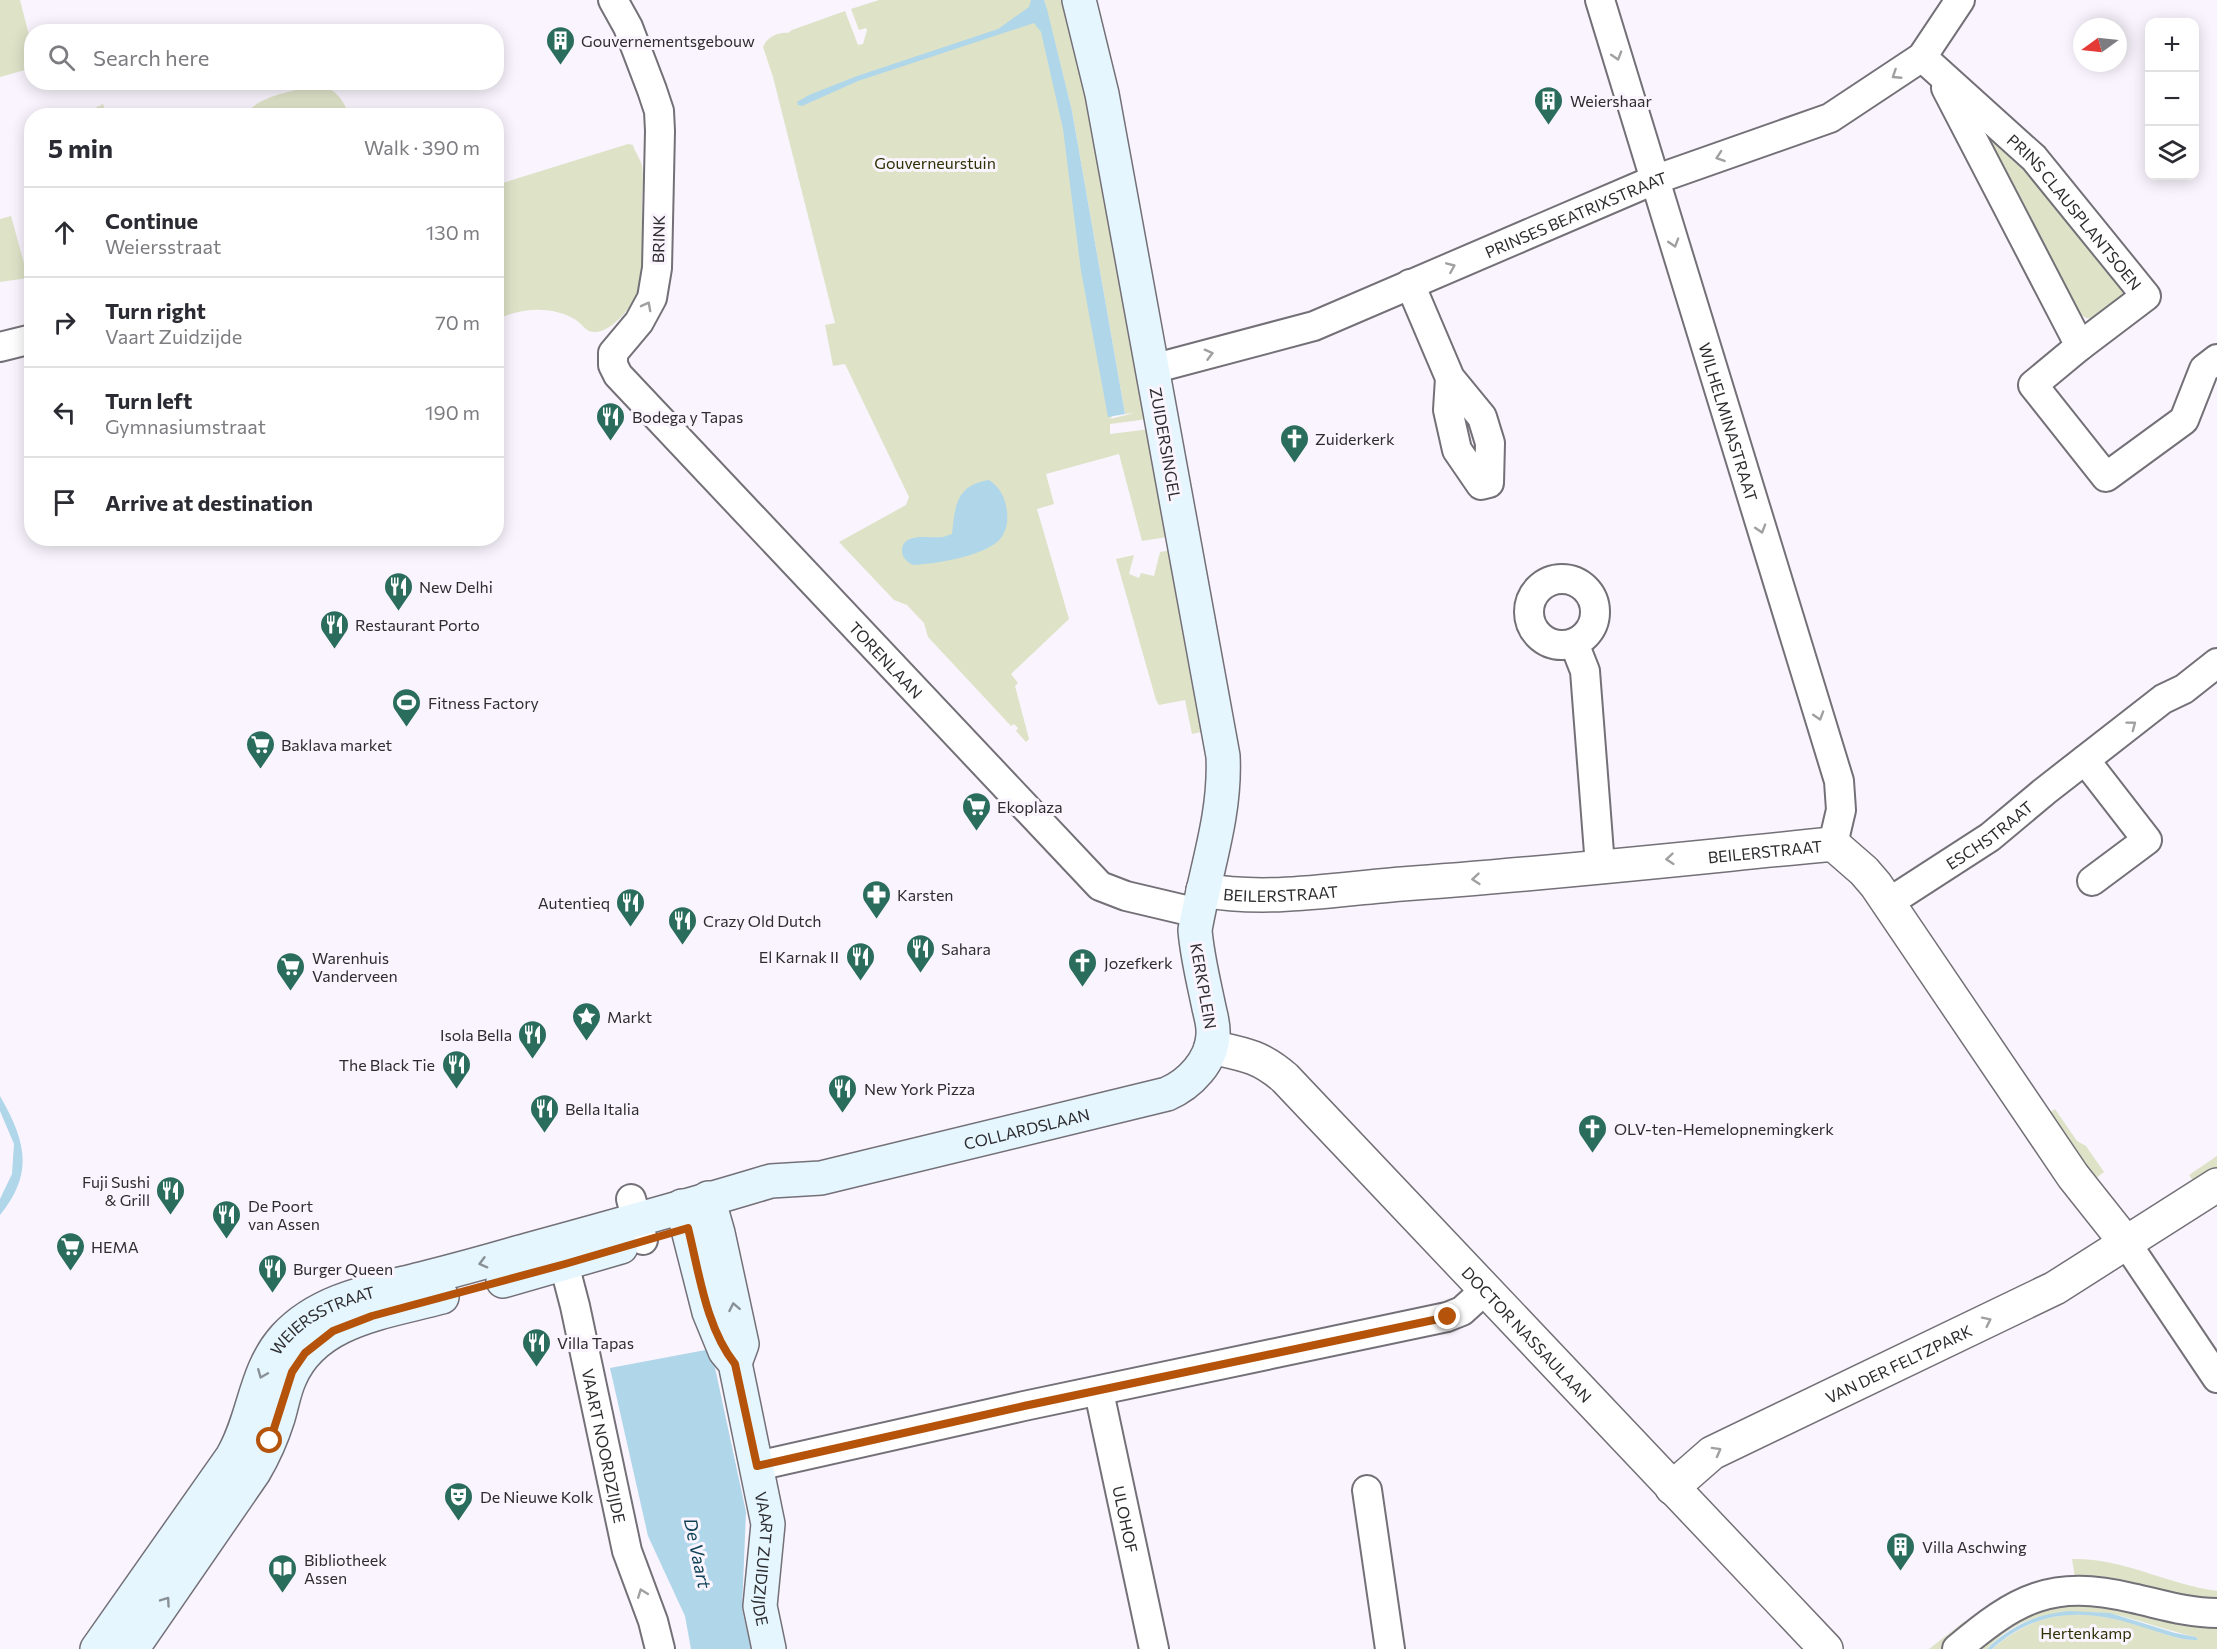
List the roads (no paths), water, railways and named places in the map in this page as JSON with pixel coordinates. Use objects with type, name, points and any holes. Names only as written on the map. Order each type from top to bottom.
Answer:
[{"type":"main road","name":"ZUIDERSINGEL","points":[[1079,0],[1102,94],[1223,756],[1221,811],[1200,902]]},
{"type":"main road","name":"KERKPLEIN","points":[[1200,902],[1195,930],[1213,1026],[1211,1047]]},
{"type":"main road","name":"COLLARDSLAAN","points":[[698,1213],[771,1181],[821,1178],[1167,1094],[1185,1085],[1196,1073],[1211,1047]]},
{"type":"main road","name":"WEIERSSTRAAT","points":[[132,1649],[254,1472],[270,1441],[292,1372],[313,1346],[333,1331],[355,1321],[562,1253],[637,1220],[698,1213]]},
{"type":"main road","name":"VAART ZUIDZIJDE","points":[[698,1213],[742,1344],[735,1364],[768,1524],[760,1606],[769,1649]]},
{"type":"main road","name":"WEIERSSTRAAT","points":[[97,1649],[224,1471],[245,1430],[260,1379],[269,1358],[297,1326],[317,1311],[346,1299],[562,1253]]},
{"type":"street","name":"BRINK","points":[[613,0],[628,27],[660,111],[657,268],[652,298],[639,322],[613,353]]},
{"type":"street","name":"WILHELMINASTRAAT","points":[[1600,0],[1839,781],[1841,810],[1833,844]]},
{"type":"street","name":"PRINSES BEATRIXSTRAAT","points":[[1152,369],[1314,326],[1654,180],[1830,118],[1930,65],[1960,0]]},
{"type":"street","name":"PRINS CLAUSPLANTSOEN","points":[[1930,65],[2080,345]]},
{"type":"street","name":"PRINS CLAUSPLANTSOEN","points":[[1930,65],[2034,158],[2146,296],[2080,345],[2033,385],[2106,477],[2184,420],[2204,369],[2217,359]]},
{"type":"street","points":[[1410,284],[1450,378]]},
{"type":"street","points":[[0,347],[24,341]]},
{"type":"street","name":"TORENLAAN","points":[[613,353],[618,375],[636,396],[1100,886],[1126,896],[1200,902]]},
{"type":"street","points":[[1574,644],[1585,671],[1600,866]]},
{"type":"street","name":"ESCHSTRAAT","points":[[1888,903],[1990,837],[2163,699],[2184,689],[2217,663]]},
{"type":"street","points":[[2085,760],[2146,840],[2092,881]]},
{"type":"street","name":"BEILERSTRAAT","points":[[1200,902],[1226,895],[1315,892],[1833,844],[1864,871],[1888,903],[2073,1176],[2127,1244]]},
{"type":"street","name":"DOCTOR NASSAULAAN","points":[[1211,1047],[1256,1058],[1267,1063],[1285,1078],[1826,1649]]},
{"type":"street","points":[[2217,1185],[2127,1244],[2217,1378]]},
{"type":"street","name":"VAN DER FELTZPARK","points":[[1672,1488],[1712,1453],[2055,1288],[2127,1244]]},
{"type":"street","name":"VAART NOORDZIJDE","points":[[562,1253],[627,1551],[653,1621],[660,1649]]},
{"type":"street","points":[[757,1466],[1024,1406],[1448,1317],[1462,1311],[1485,1290]]},
{"type":"street","name":"ULOHOF","points":[[1099,1392],[1154,1649]]},
{"type":"street","points":[[1367,1490],[1390,1649]]},
{"type":"street","points":[[1957,1649],[2008,1609],[2028,1600],[2059,1592],[2091,1590],[2189,1611],[2217,1613]]},
{"type":"water","points":[[1031,0],[1044,0],[1072,111],[1125,414],[1108,417],[1081,271],[1063,129],[1041,32],[1034,23],[858,81],[802,106],[797,102],[857,76],[998,29],[1029,7]]},
{"type":"water","points":[[989,480],[999,489],[1006,506],[1007,525],[1001,538],[984,550],[960,558],[913,565],[907,561],[902,551],[907,541],[918,537],[943,537],[952,534],[954,514],[959,498],[970,487]]},
{"type":"water","points":[[0,1096],[9,1112],[20,1142],[22,1170],[11,1199],[0,1215],[0,1199],[12,1174],[14,1144],[0,1111]]},
{"type":"water","name":"De Vaart","points":[[711,1349],[746,1512],[742,1609],[751,1649],[691,1649],[685,1616],[648,1536],[610,1368]]},
{"type":"water","points":[[2069,1611],[2110,1613],[2196,1637],[2198,1640],[2176,1637],[2119,1620],[2080,1615],[2044,1619],[2026,1626],[1992,1649],[1987,1649],[2005,1634],[2025,1622]]},
{"type":"place","name":"Gouvernementsgebouw","points":[[560,66]]},
{"type":"place","name":"Weiershaar","points":[[1549,126]]},
{"type":"place","name":"Bodega y Tapas","points":[[611,442]]},
{"type":"place","name":"Zuiderkerk","points":[[1294,464]]},
{"type":"place","name":"New Delhi","points":[[398,612]]},
{"type":"place","name":"Restaurant Porto","points":[[334,650]]},
{"type":"place","name":"Fitness Factory","points":[[407,728]]},
{"type":"place","name":"Baklava market","points":[[260,770]]},
{"type":"place","name":"Ekoplaza","points":[[976,832]]},
{"type":"place","name":"Karsten","points":[[876,920]]},
{"type":"place","name":"Autentieq","points":[[631,928]]},
{"type":"place","name":"Crazy Old Dutch","points":[[682,946]]},
{"type":"place","name":"Sahara","points":[[920,974]]},
{"type":"place","name":"El Karnak II","points":[[860,982]]},
{"type":"place","name":"Jozefkerk","points":[[1083,988]]},
{"type":"place","name":"Warenhuis Vanderveen","points":[[291,992]]},
{"type":"place","name":"Markt","points":[[586,1042]]},
{"type":"place","name":"Isola Bella","points":[[533,1060]]},
{"type":"place","name":"The Black Tie","points":[[456,1090]]},
{"type":"place","name":"New York Pizza","points":[[843,1114]]},
{"type":"place","name":"Bella Italia","points":[[544,1134]]},
{"type":"place","name":"OLV-ten-Hemelopnemingkerk","points":[[1593,1154]]},
{"type":"place","name":"Fuji Sushi & Grill","points":[[171,1216]]},
{"type":"place","name":"De Poort van Assen","points":[[227,1240]]},
{"type":"place","name":"HEMA","points":[[70,1272]]},
{"type":"place","name":"Burger Queen","points":[[272,1294]]},
{"type":"place","name":"Villa Tapas","points":[[536,1368]]},
{"type":"place","name":"De Nieuwe Kolk","points":[[459,1522]]},
{"type":"place","name":"Villa Aschwing","points":[[1901,1572]]},
{"type":"place","name":"Bibliotheek Assen","points":[[283,1594]]},
{"type":"park label","name":"Gouverneurstuin","points":[[935,162]]},
{"type":"park label","name":"Hertenkamp","points":[[2086,1632]]}]
